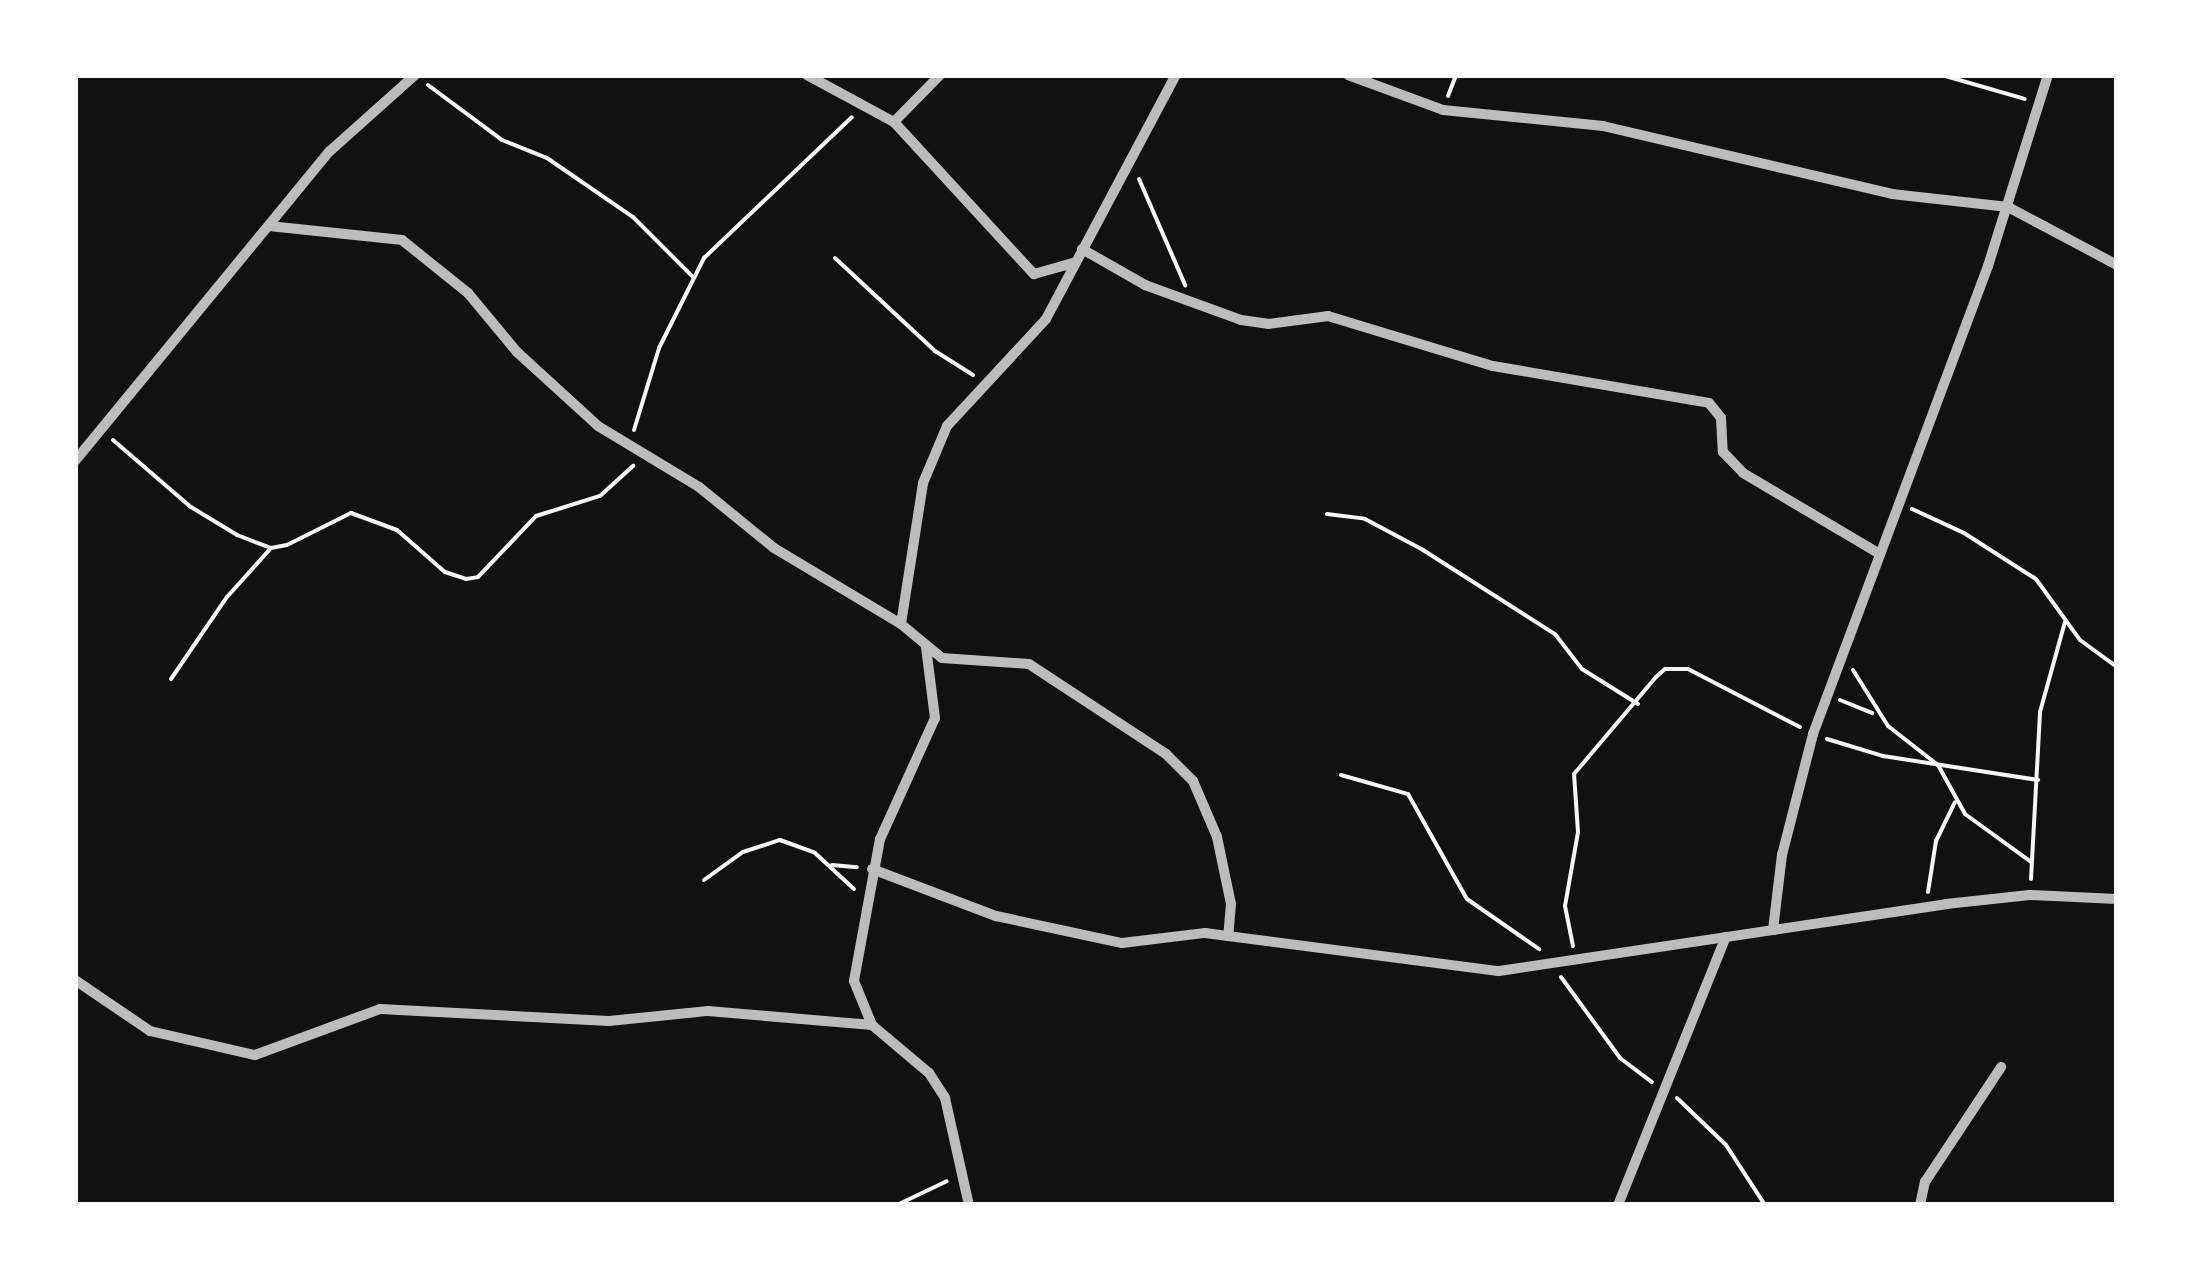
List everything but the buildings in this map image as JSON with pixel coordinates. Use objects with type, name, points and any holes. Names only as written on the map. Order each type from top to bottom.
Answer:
[{"type":"street","points":[[75,460],[330,151],[414,75]]},
{"type":"street","points":[[806,75],[894,122],[1034,274],[1073,263]]},
{"type":"street","points":[[894,122],[940,75]]},
{"type":"street","points":[[901,624],[930,462],[947,426],[1032,338],[1133,166],[1176,75]]},
{"type":"street","points":[[1348,75],[1443,110],[1603,126],[1892,194],[2008,207],[2117,265]]},
{"type":"street","points":[[1774,930],[1782,855],[1813,734],[2008,207],[2048,75]]},
{"type":"street","points":[[269,226],[402,240],[468,294],[517,352],[628,448],[699,487],[774,548],[901,624],[926,647],[961,664],[1029,664],[1166,754],[1193,781],[1217,837],[1231,904],[1228,936]]},
{"type":"street","points":[[1082,249],[1115,271],[1189,302],[1268,324],[1328,316],[1494,366],[1709,403],[1721,418],[1723,452],[1743,473],[1880,554]]},
{"type":"street","points":[[926,647],[936,718],[872,868],[854,981],[872,1025],[929,1073],[945,1098],[968,1205]]},
{"type":"street","points":[[872,868],[996,916],[1122,943],[1186,932],[1499,971],[1927,906],[2030,895],[2117,900]]},
{"type":"street","points":[[1618,1205],[1726,937]]},
{"type":"street","points":[[75,980],[150,1031],[255,1054],[380,1009],[609,1021],[708,1011],[872,1025]]},
{"type":"street","points":[[1920,1205],[1925,1182],[2001,1067]]},
{"type":"path","points":[[414,75],[502,140],[546,158],[633,217],[693,277]]},
{"type":"path","points":[[1443,110],[1456,75]]},
{"type":"path","points":[[1942,75],[2040,103]]},
{"type":"path","points":[[628,448],[659,348],[704,258],[866,104]]},
{"type":"path","points":[[1133,166],[1174,249],[1189,302]]},
{"type":"path","points":[[835,258],[935,352],[986,382]]},
{"type":"path","points":[[102,431],[191,506],[271,548]]},
{"type":"path","points":[[171,679],[226,598],[271,548],[352,513],[397,530],[445,572],[478,577],[536,516],[600,496],[643,455]]},
{"type":"path","points":[[1898,505],[1999,553],[2036,579],[2065,622],[2117,667]]},
{"type":"path","points":[[1328,514],[1365,520],[1423,550],[1555,634],[1582,669],[1638,704]]},
{"type":"path","points":[[2030,895],[2040,712],[2065,622]]},
{"type":"path","points":[[1843,651],[1878,714]]},
{"type":"path","points":[[1576,958],[1564,906],[1578,832],[1574,774],[1638,704],[1656,677],[1676,667],[1813,734],[1938,765],[2038,780]]},
{"type":"path","points":[[1833,697],[1878,714],[1938,765],[1955,802],[2032,862]]},
{"type":"path","points":[[1341,776],[1408,794],[1467,898],[1502,928],[1561,960]]},
{"type":"path","points":[[1927,906],[1931,859],[1955,802]]},
{"type":"path","points":[[704,880],[743,852],[780,840],[799,843],[830,865],[865,899]]},
{"type":"path","points":[[830,865],[872,868]]},
{"type":"path","points":[[1548,962],[1620,1058],[1695,1110],[1726,1145],[1765,1205]]},
{"type":"path","points":[[897,1205],[964,1173]]}]
